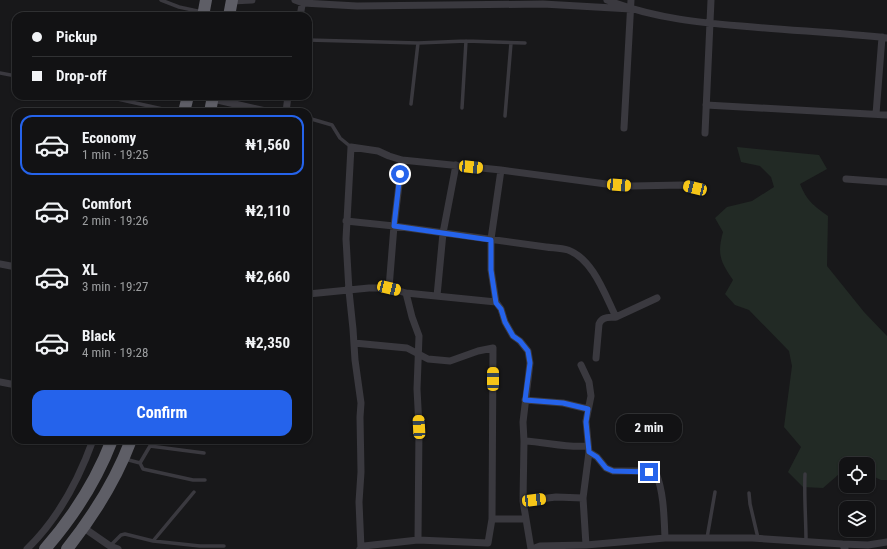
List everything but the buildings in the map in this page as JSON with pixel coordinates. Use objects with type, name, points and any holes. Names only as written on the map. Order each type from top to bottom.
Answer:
[{"type":"highway","points":[[204,12],[206,0]]},
{"type":"highway","points":[[230,12],[232,1]]},
{"type":"highway","points":[[45,549],[57,536],[78,506],[110,444]]},
{"type":"highway","points":[[67,549],[84,528],[113,481],[130,444]]},
{"type":"street","points":[[232,1],[252,0]]},
{"type":"street","points":[[295,0],[303,2],[357,6],[454,2],[543,4],[630,9]]},
{"type":"street","points":[[607,0],[630,9],[667,18],[710,24],[885,38],[876,114]]},
{"type":"street","points":[[624,128],[631,0]]},
{"type":"street","points":[[705,133],[712,0]]},
{"type":"street","points":[[301,12],[303,2]]},
{"type":"street","points":[[221,100],[254,108]]},
{"type":"street","points":[[706,105],[887,115]]},
{"type":"street","points":[[360,549],[359,502],[361,472],[361,403],[349,291],[346,239],[351,147],[378,151],[402,160],[501,170],[613,185],[632,186],[682,184],[695,188]]},
{"type":"street","points":[[389,288],[394,226],[402,160]]},
{"type":"street","points":[[437,296],[443,233],[456,165]]},
{"type":"street","points":[[501,170],[491,240],[491,270],[496,302],[501,309],[505,322],[513,336],[520,341],[528,351],[530,363],[523,422],[523,501],[525,519],[532,549],[540,546],[597,546],[665,538],[758,538],[806,541],[844,546],[868,545],[887,542]]},
{"type":"street","points":[[846,179],[887,182]]},
{"type":"street","points":[[346,221],[394,226],[546,248],[560,248],[573,253],[595,272],[616,317]]},
{"type":"street","points":[[0,264],[12,266]]},
{"type":"street","points":[[312,294],[369,288],[389,288],[406,293],[496,302]]},
{"type":"street","points":[[406,293],[412,317],[419,336],[417,390],[419,427],[418,540]]},
{"type":"street","points":[[596,358],[600,319],[616,317],[657,298]]},
{"type":"street","points":[[354,343],[407,348],[428,359],[450,361],[478,351],[493,348],[492,519],[488,543],[418,540],[364,546],[360,549]]},
{"type":"street","points":[[581,365],[591,389],[591,402],[588,409],[586,422],[588,449],[584,498],[586,545]]},
{"type":"street","points":[[0,382],[12,384]]},
{"type":"street","points":[[525,400],[563,403],[588,409]]},
{"type":"street","points":[[524,441],[542,442],[588,449],[606,468],[613,471],[642,471],[656,473],[662,498],[665,538]]},
{"type":"street","points":[[27,549],[41,536],[65,500],[84,463],[91,444]]},
{"type":"street","points":[[523,501],[556,497],[584,498]]},
{"type":"street","points":[[492,519],[525,519]]},
{"type":"street","points":[[84,528],[110,546],[118,549]]},
{"type":"lane","points":[[161,0],[197,12]]},
{"type":"lane","points":[[312,40],[418,43],[466,41],[525,44]]},
{"type":"lane","points":[[462,108],[466,41]]},
{"type":"lane","points":[[411,104],[418,43]]},
{"type":"lane","points":[[504,116],[511,43]]},
{"type":"lane","points":[[0,73],[12,75]]},
{"type":"lane","points":[[122,100],[158,108]]},
{"type":"lane","points":[[312,119],[332,125],[340,138],[351,147]]},
{"type":"lane","points":[[140,463],[150,446],[204,453]]},
{"type":"lane","points":[[124,459],[140,463],[143,469],[193,480],[205,480]]},
{"type":"lane","points":[[805,474],[804,492],[806,541]]},
{"type":"lane","points":[[153,541],[194,492]]},
{"type":"lane","points":[[707,538],[714,492]]},
{"type":"lane","points":[[748,493],[758,538]]},
{"type":"lane","points":[[110,546],[121,535],[126,534],[153,541],[200,546],[224,546]]},
{"type":"shaded area","points":[[737,147],[819,155],[827,169],[800,184],[805,195],[811,202],[828,216],[827,266],[864,312],[887,336],[887,480],[881,480],[875,477],[875,457],[839,457],[839,474],[823,488],[803,487],[788,472],[801,447],[784,427],[792,366],[789,351],[749,310],[735,305],[725,294],[733,280],[725,268],[721,257],[720,246],[723,232],[715,218],[727,207],[752,201],[774,187],[771,177],[760,166],[741,162]]},
{"type":"route","points":[[400,174],[394,226],[491,240],[490,260],[496,303],[501,309],[505,322],[513,336],[520,341],[528,351],[530,363],[525,400],[563,403],[588,409],[586,422],[589,452],[597,457],[606,468],[613,471],[649,472]]}]
